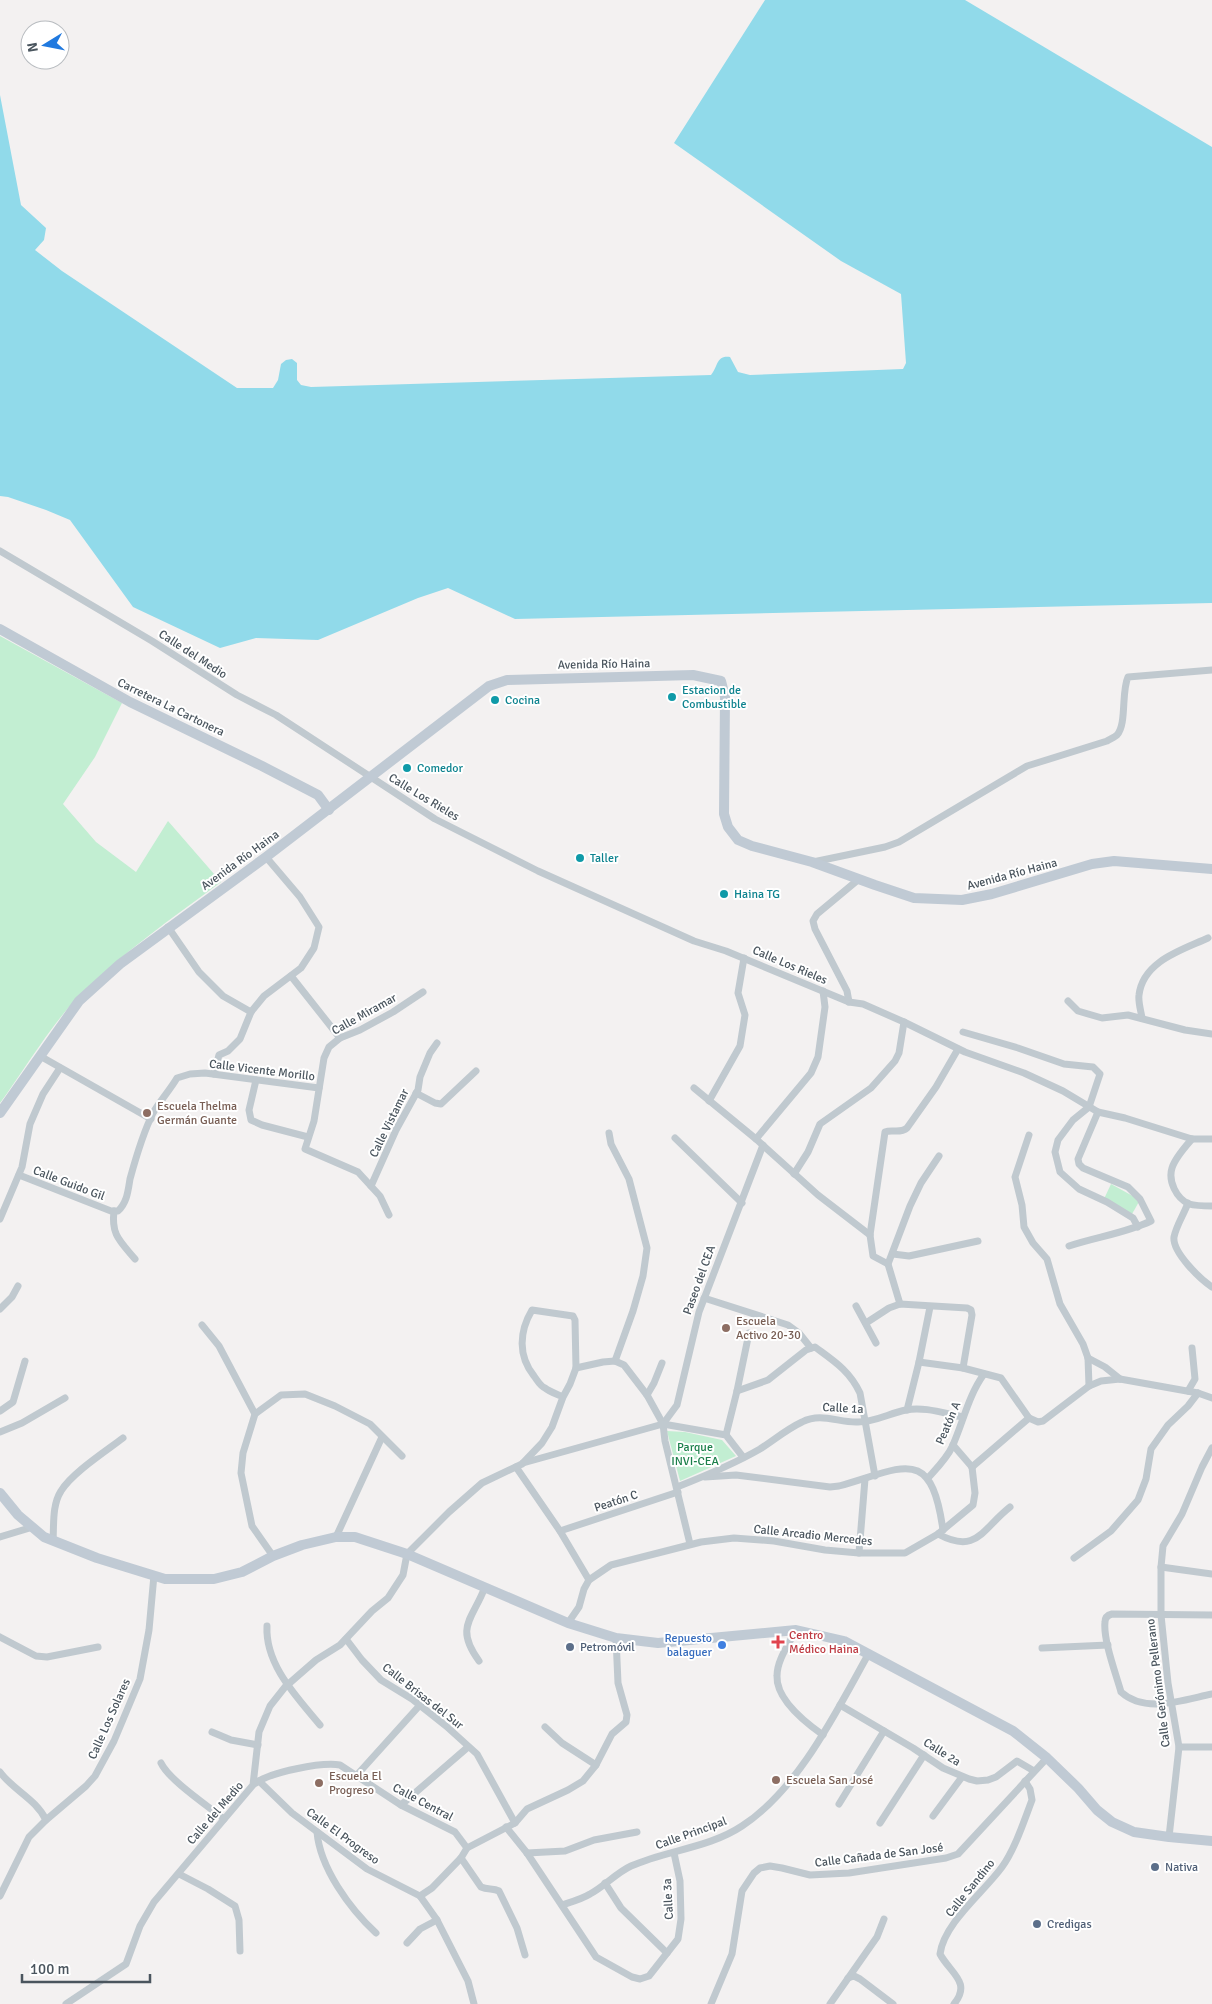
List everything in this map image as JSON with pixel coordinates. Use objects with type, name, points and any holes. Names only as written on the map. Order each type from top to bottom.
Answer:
[{"type":"street","name":"Calle del Medio","points":[[0,551],[152,641],[237,696],[276,715],[371,778]]},
{"type":"street","name":"Carretera La Cartonera","points":[[0,629],[130,702],[318,795],[328,810]]},
{"type":"street","points":[[812,862],[885,847],[899,842],[1027,766],[1107,741],[1118,734],[1122,724],[1124,687],[1128,677],[1212,670]]},
{"type":"street","name":"Avenida Río Haina","points":[[0,1113],[80,1001],[120,964],[371,778],[489,686],[507,680],[693,675],[722,680],[725,697],[724,814],[728,827],[738,840],[752,846],[812,862],[914,898],[962,900],[992,894],[1092,864],[1114,861],[1212,869]]},
{"type":"street","name":"Calle Los Rieles","points":[[371,778],[435,819],[538,870],[694,942],[744,958],[849,1002],[863,1004],[958,1049],[1024,1073],[1063,1091],[1098,1112],[1125,1118],[1192,1139],[1212,1139]]},
{"type":"street","points":[[214,1074],[219,1054],[228,1051],[240,1039],[251,1012],[264,996],[301,968],[314,948],[319,928],[300,897],[266,857]]},
{"type":"street","points":[[849,1002],[848,991],[813,921],[817,914],[858,879]]},
{"type":"street","points":[[168,927],[199,972],[222,996],[251,1012]]},
{"type":"street","points":[[1142,1018],[1139,996],[1142,983],[1155,964],[1169,955],[1208,938]]},
{"type":"street","points":[[709,1101],[740,1046],[745,1015],[738,993],[744,958]]},
{"type":"street","points":[[291,976],[340,1038]]},
{"type":"street","points":[[756,1139],[811,1073],[818,1057],[825,1007],[823,991]]},
{"type":"street","name":"Calle Miramar","points":[[371,1186],[358,1172],[305,1149],[314,1121],[324,1058],[329,1047],[340,1038],[378,1020],[423,992]]},
{"type":"street","points":[[1068,1000],[1078,1011],[1102,1018],[1128,1015],[1185,1030],[1212,1034]]},
{"type":"street","points":[[794,1174],[808,1152],[820,1124],[870,1088],[895,1062],[899,1053],[904,1022]]},
{"type":"street","points":[[963,1032],[1064,1064],[1093,1067],[1100,1074],[1089,1106],[1073,1120],[1058,1140],[1055,1152],[1060,1172],[1079,1189],[1107,1202],[1133,1218],[1138,1227]]},
{"type":"street","name":"Calle Vistamar","points":[[371,1186],[396,1130],[416,1093],[420,1077],[437,1042]]},
{"type":"street","points":[[888,1264],[873,1256],[870,1235],[885,1132],[889,1130],[904,1131],[907,1128],[936,1087],[958,1049]]},
{"type":"street","points":[[40,1056],[151,1119]]},
{"type":"street","points":[[0,1219],[19,1175],[30,1124],[43,1094],[60,1068]]},
{"type":"street","points":[[416,1093],[435,1103],[441,1104],[476,1071]]},
{"type":"street","name":"Calle Vicente Morillo","points":[[113,1211],[118,1211],[123,1207],[133,1167],[151,1119],[177,1078],[190,1074],[214,1074],[319,1088]]},
{"type":"street","points":[[256,1080],[249,1110],[251,1120],[262,1125],[308,1137]]},
{"type":"street","points":[[694,1088],[763,1145],[818,1195],[870,1235]]},
{"type":"street","points":[[1069,1246],[1138,1227],[1151,1221],[1140,1199],[1128,1187],[1083,1168],[1079,1164],[1078,1159],[1098,1112]]},
{"type":"street","points":[[609,1133],[611,1144],[629,1179],[647,1248],[643,1276],[634,1311],[615,1361]]},
{"type":"street","points":[[1029,1135],[1015,1177],[1022,1205],[1024,1227],[1034,1243],[1047,1258],[1060,1304],[1083,1344],[1088,1358],[1089,1386]]},
{"type":"street","points":[[676,1138],[742,1203]]},
{"type":"street","points":[[1192,1139],[1172,1168],[1172,1183],[1178,1196],[1188,1203],[1212,1206]]},
{"type":"street","name":"Paseo del CEA","points":[[663,1424],[677,1405],[693,1335],[704,1298],[763,1145]]},
{"type":"street","points":[[900,1304],[888,1264],[910,1206],[921,1183],[939,1156]]},
{"type":"street","name":"Calle Guido Gil","points":[[19,1175],[113,1211]]},
{"type":"street","points":[[371,1186],[380,1196],[389,1215]]},
{"type":"street","points":[[1188,1203],[1174,1238],[1175,1245],[1178,1253],[1212,1287]]},
{"type":"street","points":[[113,1211],[114,1231],[135,1259]]},
{"type":"street","points":[[893,1254],[909,1256],[978,1241]]},
{"type":"street","points":[[0,1309],[12,1297],[18,1286]]},
{"type":"street","points":[[704,1298],[788,1325],[799,1333],[811,1348]]},
{"type":"street","points":[[866,1323],[889,1308],[900,1304],[967,1308],[971,1310],[972,1315],[963,1368]]},
{"type":"street","points":[[856,1306],[876,1343]]},
{"type":"street","points":[[907,1410],[930,1307]]},
{"type":"street","points":[[519,1465],[542,1443],[552,1427],[576,1368],[575,1320],[573,1316],[532,1310],[526,1320],[521,1343],[524,1356],[543,1387],[563,1397]]},
{"type":"street","points":[[202,1325],[219,1346],[255,1414]]},
{"type":"street","points":[[726,1435],[749,1333]]},
{"type":"street","points":[[737,1391],[768,1380],[811,1348],[816,1347],[845,1370],[855,1382],[860,1393],[875,1476]]},
{"type":"street","points":[[1188,1391],[1195,1379],[1192,1348]]},
{"type":"street","points":[[1088,1358],[1105,1367],[1120,1379]]},
{"type":"street","points":[[0,1412],[13,1402],[25,1360]]},
{"type":"street","points":[[576,1368],[615,1361],[624,1365],[647,1395],[663,1424],[665,1441],[690,1544]]},
{"type":"street","points":[[919,1362],[963,1368],[1001,1378],[1028,1418],[1038,1422],[1043,1421],[1089,1386],[1102,1381],[1120,1379],[1198,1393],[1212,1398]]},
{"type":"street","points":[[647,1395],[662,1364]]},
{"type":"street","name":"Peatón A","points":[[928,1478],[942,1463],[953,1445],[963,1417],[984,1374]]},
{"type":"street","points":[[1074,1558],[1111,1531],[1138,1500],[1146,1479],[1151,1449],[1168,1425],[1188,1406],[1198,1393]]},
{"type":"street","points":[[273,1556],[252,1526],[241,1473],[243,1453],[255,1414],[281,1395],[305,1394],[335,1406],[370,1424],[402,1456]]},
{"type":"street","points":[[0,1432],[22,1423],[65,1398]]},
{"type":"street","name":"Calle 1a","points":[[677,1490],[759,1449],[802,1422],[813,1418],[827,1417],[865,1422],[916,1409],[963,1417]]},
{"type":"street","points":[[953,1445],[972,1467],[1028,1418]]},
{"type":"street","points":[[407,1554],[449,1512],[482,1483],[519,1465],[663,1424],[726,1435],[743,1457]]},
{"type":"street","points":[[336,1537],[382,1437]]},
{"type":"street","points":[[53,1541],[54,1513],[60,1491],[123,1438]]},
{"type":"street","name":"Calle Gerónimo Pellerano","points":[[1169,1837],[1179,1747],[1161,1615],[1162,1546],[1182,1514],[1212,1448]]},
{"type":"street","points":[[519,1465],[589,1580],[584,1588],[579,1607],[568,1622]]},
{"type":"street","name":"Calle Arcadio Mercedes","points":[[589,1580],[611,1566],[690,1544],[734,1538],[774,1540],[825,1550],[859,1553],[905,1553],[940,1532],[968,1510],[976,1499],[972,1467]]},
{"type":"street","points":[[702,1477],[736,1475],[839,1486],[910,1468],[919,1470],[928,1478],[936,1492],[940,1532],[950,1541],[965,1543],[982,1535],[998,1516],[1010,1507]]},
{"type":"street","points":[[859,1553],[864,1479]]},
{"type":"street","name":"Peatón C","points":[[560,1531],[677,1490]]},
{"type":"street","points":[[0,1493],[18,1515],[44,1537],[97,1558],[165,1579],[214,1579],[242,1572],[273,1556],[302,1545],[336,1537],[355,1537],[407,1554],[568,1622],[616,1638],[658,1643],[796,1630],[844,1640],[1013,1731],[1047,1758],[1078,1788],[1097,1810],[1112,1822],[1134,1832],[1212,1841]]},
{"type":"street","points":[[0,1537],[33,1527]]},
{"type":"street","name":"Calle del Medio","points":[[66,2004],[126,1964],[140,1926],[154,1902],[256,1783],[259,1732],[270,1706],[288,1683],[346,1639],[372,1611],[388,1598],[403,1575],[407,1554]]},
{"type":"street","points":[[1161,1567],[1212,1574]]},
{"type":"street","name":"Calle Los Solares","points":[[0,1896],[29,1837],[46,1820],[70,1801],[94,1776],[114,1741],[140,1679],[146,1652],[154,1575]]},
{"type":"street","points":[[479,1661],[470,1649],[466,1632],[467,1624],[485,1587]]},
{"type":"street","points":[[1212,1615],[1112,1614],[1104,1620],[1108,1645],[1120,1692],[1134,1702],[1144,1704],[1172,1702],[1212,1694]]},
{"type":"street","points":[[267,1626],[268,1646],[272,1659],[320,1725]]},
{"type":"street","points":[[796,1630],[780,1662],[776,1676],[779,1688],[802,1720],[823,1735]]},
{"type":"street","points":[[0,1637],[36,1656],[47,1657],[98,1647]]},
{"type":"street","points":[[420,1896],[432,1888],[461,1858],[467,1848],[515,1822],[528,1809],[583,1782],[596,1765],[612,1734],[626,1722],[627,1715],[618,1683],[616,1638]]},
{"type":"street","name":"Calle Brisas del Sur","points":[[346,1639],[381,1680],[420,1705],[477,1754],[515,1822]]},
{"type":"street","points":[[1042,1648],[1108,1645]]},
{"type":"street","name":"Calle Principal","points":[[562,1906],[590,1894],[630,1867],[707,1842],[742,1826],[766,1807],[786,1785],[823,1735],[869,1653]]},
{"type":"street","points":[[356,1776],[420,1705]]},
{"type":"street","name":"Calle 2a","points":[[840,1705],[943,1768],[962,1777],[977,1781],[988,1780],[996,1777],[1017,1761],[1034,1771]]},
{"type":"street","points":[[545,1727],[562,1743],[596,1765]]},
{"type":"street","points":[[839,1804],[884,1731]]},
{"type":"street","points":[[212,1732],[231,1740],[258,1745]]},
{"type":"street","points":[[401,1805],[468,1746]]},
{"type":"street","points":[[1179,1747],[1212,1748]]},
{"type":"street","points":[[880,1823],[924,1755]]},
{"type":"street","name":"Calle Cañada de San José","points":[[710,2004],[732,1954],[742,1891],[754,1873],[760,1868],[770,1866],[810,1875],[849,1873],[946,1858],[958,1854],[1047,1758]]},
{"type":"street","points":[[161,1763],[163,1768],[175,1779],[224,1819]]},
{"type":"street","name":"Calle Central","points":[[256,1783],[307,1767],[333,1764],[345,1768],[401,1805],[455,1832],[467,1848]]},
{"type":"street","points":[[0,1772],[8,1783],[41,1809],[46,1820]]},
{"type":"street","points":[[934,1816],[962,1777]]},
{"type":"street","name":"Calle Sandino","points":[[954,2004],[961,1996],[962,1989],[960,1982],[940,1954],[941,1946],[962,1914],[1003,1866],[1032,1800],[1030,1789],[1025,1781]]},
{"type":"street","name":"Calle El Progreso","points":[[256,1783],[292,1813],[367,1869],[420,1896],[437,1920],[468,1981],[474,2004]]},
{"type":"street","points":[[506,1827],[527,1853],[562,1906]]},
{"type":"street","points":[[317,1832],[318,1842],[332,1875],[359,1917],[376,1932]]},
{"type":"street","points":[[527,1853],[565,1851],[594,1840],[637,1832]]},
{"type":"street","name":"Calle 3a","points":[[562,1906],[598,1960],[632,1977],[644,1979],[649,1976],[678,1939],[682,1918],[680,1881],[674,1853]]},
{"type":"street","points":[[461,1858],[481,1887],[486,1889],[494,1888],[499,1891],[517,1928],[525,1956]]},
{"type":"street","points":[[179,1874],[235,1906],[239,1920],[240,1951]]},
{"type":"street","points":[[605,1883],[621,1908],[667,1953]]},
{"type":"street","points":[[830,2004],[876,1937],[884,1919]]},
{"type":"street","points":[[407,1943],[420,1930],[437,1920]]},
{"type":"street","points":[[848,1978],[854,1976],[860,1979],[892,2004]]},
{"type":"green space","points":[[0,636],[122,703],[95,757],[63,804],[96,842],[136,872],[168,821],[221,882],[130,951],[79,996],[48,1034],[0,1103]]},
{"type":"green space","points":[[1111,1184],[1140,1200],[1132,1214],[1104,1199]]},
{"type":"green space","name":"Parque INVI-CEA","points":[[667,1431],[685,1432],[722,1440],[736,1456],[680,1481]]},
{"type":"water","points":[[765,0],[965,0],[1212,147],[1212,603],[515,619],[448,588],[418,598],[318,640],[256,638],[220,648],[133,607],[70,520],[46,510],[0,496],[0,95],[21,205],[46,228],[44,240],[35,250],[62,271],[237,388],[273,388],[278,380],[281,364],[286,360],[292,359],[297,363],[297,380],[301,385],[311,387],[711,375],[718,362],[725,357],[730,357],[738,372],[750,375],[903,369],[906,363],[901,294],[841,261],[674,143]]},
{"type":"place","name":"Estacion de Combustible","points":[[672,697]]},
{"type":"place","name":"Cocina","points":[[495,700]]},
{"type":"place","name":"Comedor","points":[[407,768]]},
{"type":"place","name":"Taller","points":[[580,858]]},
{"type":"place","name":"Haina TG","points":[[724,894]]},
{"type":"place","name":"Escuela Thelma Germán Guante","points":[[147,1113]]},
{"type":"place","name":"Escuela Activo 20-30","points":[[726,1328]]},
{"type":"place","name":"Centro Médico Haina","points":[[778,1642]]},
{"type":"place","name":"Repuesto balaguer","points":[[722,1645]]},
{"type":"place","name":"Petromóvil","points":[[570,1647]]},
{"type":"place","name":"Escuela San José","points":[[776,1780]]},
{"type":"place","name":"Escuela El Progreso","points":[[319,1783]]},
{"type":"place","name":"Nativa","points":[[1155,1867]]},
{"type":"place","name":"Credigas","points":[[1037,1924]]}]
